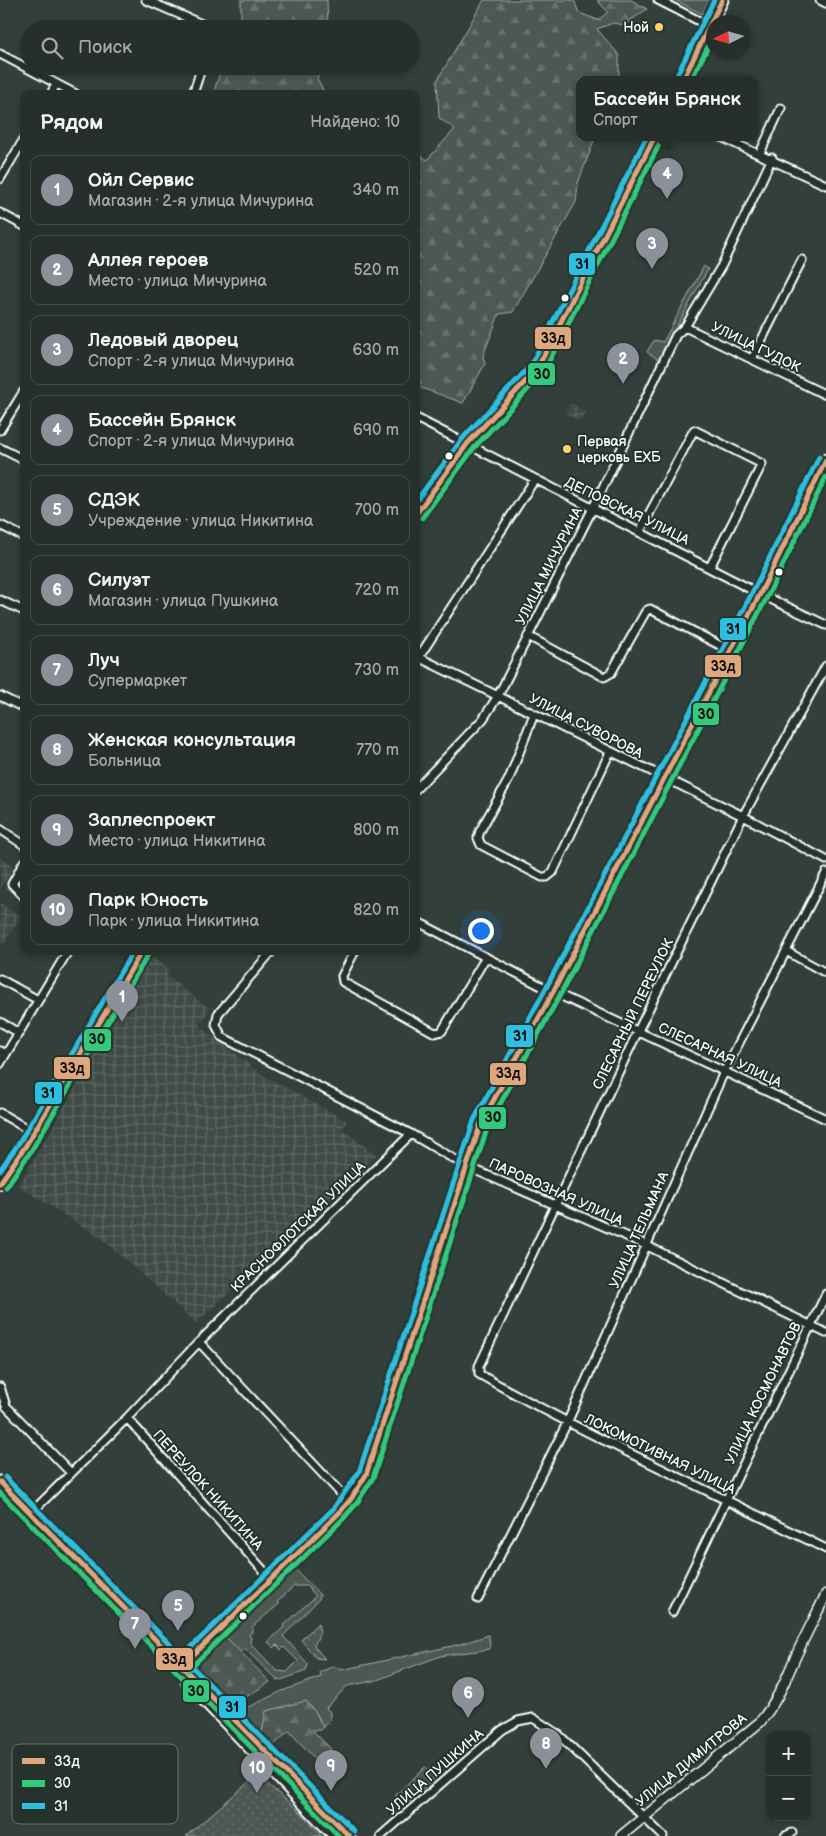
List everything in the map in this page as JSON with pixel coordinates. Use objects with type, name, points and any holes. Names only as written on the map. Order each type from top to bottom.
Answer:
[{"type":"main road","points":[[714,15],[722,0]]},
{"type":"main road","points":[[685,76],[706,32]]},
{"type":"main road","points":[[420,509],[468,443],[537,369],[652,141]]},
{"type":"main road","points":[[183,1665],[349,1502],[366,1475],[481,1123],[553,992],[729,650],[760,594],[826,460]]},
{"type":"main road","points":[[0,1183],[34,1133],[140,955]]},
{"type":"main road","points":[[0,1482],[169,1654],[183,1665],[349,1836]]},
{"type":"main road","points":[[183,1665],[188,1683],[336,1836]]},
{"type":"street","points":[[146,0],[192,20]]},
{"type":"street","points":[[658,0],[706,24]]},
{"type":"street","points":[[820,0],[826,3]]},
{"type":"street","points":[[0,54],[20,65]]},
{"type":"street","points":[[39,75],[68,90]]},
{"type":"street","points":[[194,90],[199,75]]},
{"type":"street","points":[[53,90],[56,84]]},
{"type":"street","points":[[760,153],[781,108]]},
{"type":"street","points":[[730,141],[772,158],[826,185]]},
{"type":"street","points":[[0,179],[20,146]]},
{"type":"street","points":[[685,327],[722,265],[772,158]]},
{"type":"street","points":[[0,213],[20,224]]},
{"type":"street","points":[[752,359],[802,260]]},
{"type":"street","name":"УЛИЦА МИЧУРИНА","points":[[420,785],[483,719],[498,696],[593,508],[676,335],[685,327]]},
{"type":"street","name":"УЛИЦА ГУДОК","points":[[685,327],[826,395]]},
{"type":"street","points":[[0,430],[20,398]]},
{"type":"street","name":"ДЕПОВСКАЯ УЛИЦА","points":[[420,420],[640,530],[760,594],[826,625]]},
{"type":"street","points":[[640,530],[694,430],[762,464],[710,567]]},
{"type":"street","points":[[0,448],[20,458]]},
{"type":"street","points":[[420,653],[535,479]]},
{"type":"street","points":[[0,525],[20,535]]},
{"type":"street","points":[[0,600],[20,609]]},
{"type":"street","points":[[528,636],[604,677],[611,673],[646,611],[650,609],[729,650]]},
{"type":"street","name":"УЛИЦА СУВОРОВА","points":[[420,657],[743,816],[826,860]]},
{"type":"street","name":"СЛЕСАРНЫЙ ПЕРЕУЛОК","points":[[486,1378],[480,1374],[479,1366],[638,1031],[743,816],[826,666]]},
{"type":"street","points":[[0,696],[20,706]]},
{"type":"street","points":[[534,714],[509,778],[478,838],[480,845],[542,877],[548,877],[553,872],[610,752]]},
{"type":"street","points":[[0,829],[20,843]]},
{"type":"street","points":[[20,869],[12,884],[20,892]]},
{"type":"street","name":"УЛИЦА ТЕЛЬМАНА","points":[[478,1599],[567,1423],[724,1072],[826,873]]},
{"type":"street","name":"СЛЕСАРНАЯ УЛИЦА","points":[[420,923],[553,992],[826,1119]]},
{"type":"street","points":[[786,951],[826,973]]},
{"type":"street","points":[[0,1064],[3,1052],[19,1033],[66,955]]},
{"type":"street","name":"ПАРОВОЗНАЯ УЛИЦА","points":[[269,955],[218,1014],[216,1025],[222,1037],[411,1134],[466,1166],[646,1246],[826,1333]]},
{"type":"street","points":[[353,955],[342,976],[343,982],[436,1034],[442,1031],[486,957]]},
{"type":"street","points":[[0,979],[38,1000]]},
{"type":"street","points":[[0,1022],[19,1033]]},
{"type":"street","points":[[0,1113],[34,1133]]},
{"type":"street","name":"КРАСНОФЛОТСКАЯ УЛИЦА","points":[[32,1513],[127,1418],[201,1340],[411,1134]]},
{"type":"street","name":"УЛИЦА КОСМОНАВТОВ","points":[[672,1612],[725,1499],[826,1294]]},
{"type":"street","points":[[201,1340],[349,1502]]},
{"type":"street","name":"ЛОКОМОТИВНАЯ УЛИЦА","points":[[486,1378],[567,1423],[826,1549]]},
{"type":"street","points":[[0,1387],[6,1406],[71,1474]]},
{"type":"street","name":"ПЕРЕУЛОК НИКИТИНА","points":[[127,1418],[271,1579]]},
{"type":"street","name":"УЛИЦА ДИМИТРОВА","points":[[621,1836],[760,1722],[776,1701],[826,1594]]},
{"type":"street","name":"УЛИЦА ПУШКИНА","points":[[381,1836],[502,1730],[518,1721],[533,1718],[559,1735],[644,1816]]},
{"type":"street","points":[[644,1816],[663,1836]]},
{"type":"shaded area","points":[[571,404],[586,412],[581,422],[565,413]]},
{"type":"shaded area","points":[[0,857],[14,867],[0,889]]},
{"type":"shaded area","points":[[0,903],[20,916],[20,919],[4,943],[0,943]]},
{"type":"shaded area","points":[[150,956],[170,970],[167,976],[210,1009],[199,1025],[261,1074],[347,1121],[342,1129],[376,1155],[326,1205],[196,1323],[102,1239],[19,1186]]},
{"type":"green space","points":[[241,0],[327,0],[328,20],[241,20]]},
{"type":"green space","points":[[484,0],[574,0],[579,13],[598,20],[608,12],[597,0],[631,0],[647,9],[624,25],[613,23],[597,29],[619,55],[619,76],[576,76],[576,141],[594,141],[578,183],[576,202],[513,312],[499,314],[483,356],[485,364],[463,403],[420,387],[420,155],[427,160],[455,129],[439,118],[437,81]]},
{"type":"green space","points":[[675,0],[709,0],[702,14]]},
{"type":"green space","points":[[219,75],[319,75],[317,78],[323,90],[214,90]]},
{"type":"green space","points":[[704,266],[708,269],[659,360],[647,352],[654,340],[663,342]]},
{"type":"green space","points":[[292,1566],[320,1595],[319,1599],[283,1636],[308,1664],[306,1671],[278,1681],[244,1648],[240,1652],[225,1636],[196,1665],[197,1660],[232,1625],[237,1624],[246,1617],[264,1593],[267,1596],[273,1591],[270,1588]],"holes":[[[294,1586],[307,1586],[316,1596],[268,1642],[274,1648],[277,1645],[281,1650],[284,1647],[298,1661],[287,1672],[277,1671],[250,1643],[251,1638],[249,1635],[252,1632],[252,1627],[279,1604],[277,1602]]]},
{"type":"green space","points":[[318,1623],[320,1632],[314,1646],[325,1659],[316,1658],[301,1640]]},
{"type":"green space","points":[[489,1635],[490,1649],[440,1656],[377,1680],[347,1686],[326,1708],[330,1712],[330,1720],[323,1727],[316,1713],[267,1711],[262,1733],[240,1711],[282,1691],[321,1677],[320,1672],[334,1666],[341,1670],[457,1645]]},
{"type":"green space","points":[[225,1636],[270,1682],[233,1705],[196,1665]]},
{"type":"green space","points":[[306,1701],[316,1713],[323,1727],[320,1730],[312,1730],[331,1749],[317,1761],[289,1731],[274,1745],[262,1733],[266,1711]]},
{"type":"green space","points":[[425,1767],[435,1777],[405,1806],[395,1796]]},
{"type":"green space","points":[[257,1775],[300,1812],[322,1836],[186,1836]]},
{"type":"transit line","name":"31","points":[[676,76],[714,0]]},
{"type":"transit line","name":"33д","points":[[685,76],[722,0]]},
{"type":"transit line","name":"30","points":[[693,76],[706,51]]},
{"type":"transit line","name":"31","points":[[420,496],[463,438],[531,365],[644,141]]},
{"type":"transit line","name":"33д","points":[[420,509],[468,443],[537,369],[652,141]]},
{"type":"transit line","name":"30","points":[[422,518],[474,448],[543,373],[661,141]]},
{"type":"transit line","name":"31","points":[[178,1660],[333,1509],[359,1472],[474,1120],[546,988],[753,591],[819,457]]},
{"type":"transit line","name":"33д","points":[[183,1665],[338,1514],[351,1499],[366,1475],[481,1123],[553,992],[760,594],[826,460]]},
{"type":"transit line","name":"30","points":[[188,1670],[343,1519],[357,1503],[373,1478],[488,1126],[560,995],[767,597],[826,477]]},
{"type":"transit line","name":"31","points":[[0,1170],[19,1143],[131,955]]},
{"type":"transit line","name":"33д","points":[[0,1183],[25,1147],[140,955]]},
{"type":"transit line","name":"30","points":[[6,1187],[31,1151],[148,955]]},
{"type":"transit line","name":"31","points":[[5,1477],[354,1831]]},
{"type":"transit line","name":"33д","points":[[0,1482],[349,1836]]},
{"type":"transit line","name":"30","points":[[0,1493],[339,1836]]},
{"type":"place","name":"Ной","points":[[659,27]]},
{"type":"place","name":"Бассейн Брянск","points":[[667,199]]},
{"type":"place","name":"Ледовый дворец","points":[[652,269]]},
{"type":"place","name":"Аллея героев","points":[[623,384]]},
{"type":"place","name":"Первая церковь ЕХБ","points":[[567,449]]},
{"type":"place","name":"Ойл Сервис","points":[[122,1022]]},
{"type":"place","name":"СДЭК","points":[[178,1631]]},
{"type":"place","name":"Луч","points":[[135,1649]]},
{"type":"place","name":"Силуэт","points":[[468,1718]]},
{"type":"place","name":"Женская консультация","points":[[546,1769]]},
{"type":"place","name":"Заплеспроект","points":[[331,1791]]},
{"type":"place","name":"Парк Юность","points":[[257,1793]]}]
